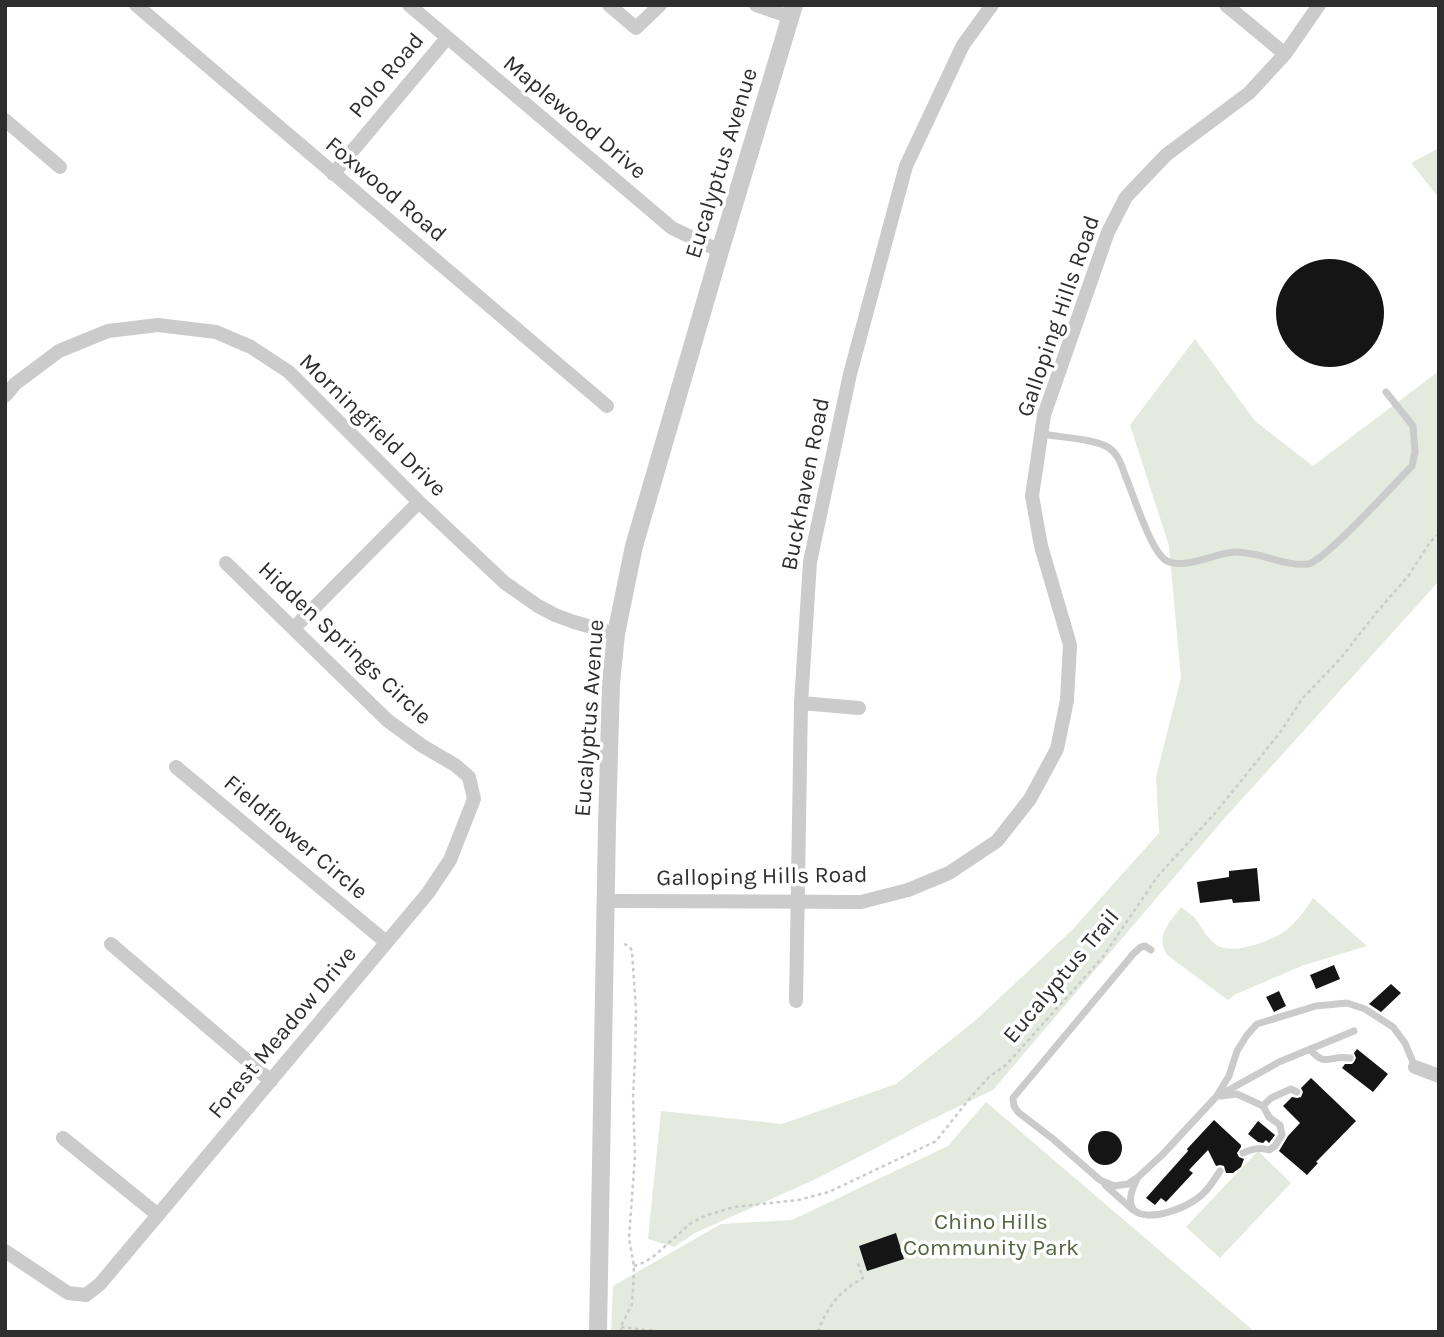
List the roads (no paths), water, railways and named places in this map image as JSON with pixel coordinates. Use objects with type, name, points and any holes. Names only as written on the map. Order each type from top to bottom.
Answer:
[{"type":"street","name":"Foxwood Road","points":[[136,5],[607,407]]},
{"type":"street","name":"Maplewood Drive","points":[[409,5],[672,228],[720,251]]},
{"type":"street","points":[[609,5],[636,28],[660,5]]},
{"type":"street","points":[[756,5],[792,11]]},
{"type":"street","name":"Buckhaven Road","points":[[796,1001],[801,704],[810,562],[850,374],[906,166],[963,46],[992,5]]},
{"type":"street","points":[[1226,5],[1286,54]]},
{"type":"street","name":"Galloping Hills Road","points":[[606,901],[861,902],[908,890],[949,873],[997,841],[1030,799],[1057,749],[1067,700],[1070,645],[1041,546],[1032,496],[1044,415],[1108,232],[1126,197],[1166,155],[1249,93],[1286,54],[1319,5]]},
{"type":"street","name":"Eucalyptus Avenue","points":[[598,1332],[611,683],[616,634],[634,546],[792,11]]},
{"type":"street","name":"Polo Road","points":[[333,174],[447,37]]},
{"type":"street","points":[[5,120],[60,167]]},
{"type":"street","name":"Morningfield Drive","points":[[5,396],[15,384],[59,351],[108,331],[158,325],[216,332],[251,347],[289,372],[419,502],[505,583],[538,606],[574,622],[616,634]]},
{"type":"street","points":[[294,628],[419,502]]},
{"type":"street","name":"Hidden Springs Circle","points":[[226,563],[387,720],[469,777]]},
{"type":"street","points":[[801,704],[859,708]]},
{"type":"street","name":"Fieldflower Circle","points":[[176,767],[386,942]]},
{"type":"street","name":"Forest Meadow Drive","points":[[5,1251],[68,1293],[86,1294],[100,1284],[428,893],[450,860],[474,799],[469,777]]},
{"type":"street","points":[[111,944],[271,1081]]},
{"type":"street","points":[[1415,1067],[1439,1076]]},
{"type":"street","points":[[63,1138],[158,1215]]},
{"type":"lane","points":[[1041,434],[1097,443],[1110,448],[1120,461],[1154,548],[1166,561],[1181,563],[1233,552],[1258,554],[1287,563],[1310,564],[1329,551],[1412,466],[1415,452],[1413,426],[1386,392]]},
{"type":"lane","points":[[1151,950],[1140,947],[1134,953],[1013,1098],[1014,1106],[1140,1216],[1180,1209],[1203,1194],[1220,1171]]},
{"type":"lane","points":[[1100,1180],[1114,1186],[1128,1184],[1162,1155],[1216,1097],[1229,1076],[1237,1051],[1257,1024],[1316,1006],[1347,1003],[1365,1009],[1393,1027],[1405,1043],[1415,1067]]},
{"type":"lane","points":[[1216,1097],[1279,1062],[1354,1031]]},
{"type":"lane","points":[[1310,1049],[1322,1060],[1350,1058]]},
{"type":"lane","points":[[1263,1106],[1271,1098],[1291,1089],[1297,1092]]},
{"type":"lane","points":[[1216,1097],[1237,1094],[1263,1106],[1269,1117],[1280,1125],[1282,1135],[1275,1146],[1269,1150],[1252,1149],[1243,1153]]},
{"type":"lane","points":[[1134,1210],[1130,1197],[1137,1178]]},
{"type":"park label","name":"Chino Hills Community Park","points":[[991,1234]]}]
